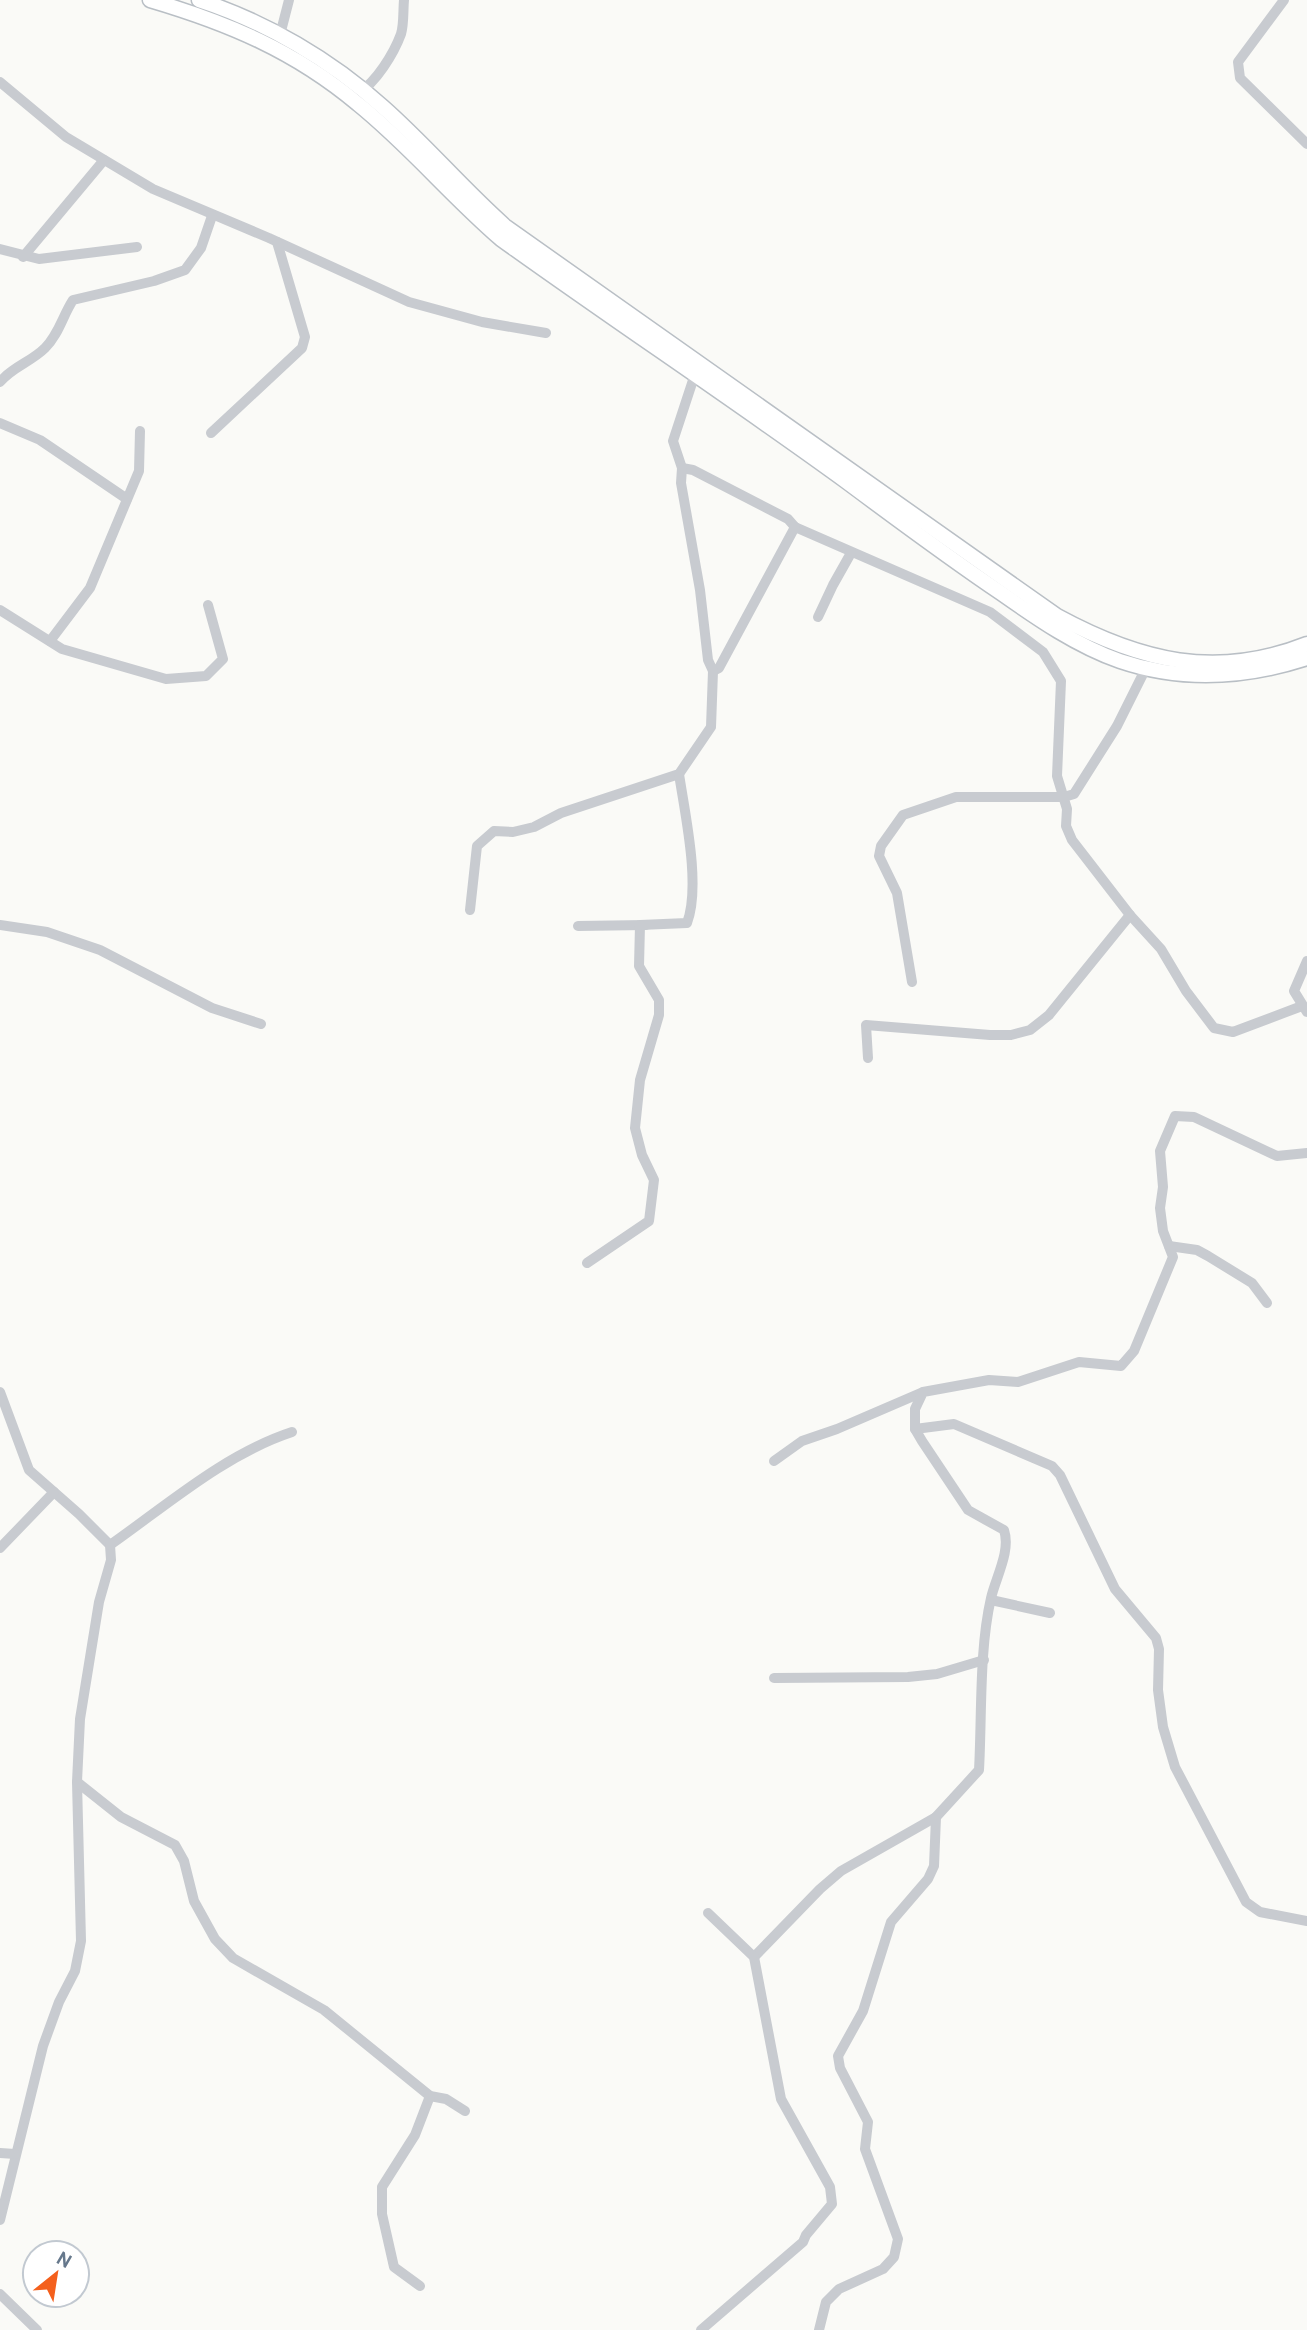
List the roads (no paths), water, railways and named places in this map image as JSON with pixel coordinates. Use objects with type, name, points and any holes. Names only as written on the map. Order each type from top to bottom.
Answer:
[{"type":"main road","points":[[150,0],[230,26],[297,61],[350,97],[501,239],[697,368],[1056,616],[1116,646],[1169,660],[1217,663],[1276,654],[1307,644]]},
{"type":"main road","points":[[199,0],[280,35],[364,90],[506,227],[1025,610],[1077,642],[1119,661],[1191,676],[1240,674],[1276,668],[1307,658]]},
{"type":"street","points":[[280,35],[289,0]]},
{"type":"street","points":[[350,97],[364,90],[392,52],[401,32],[404,0]]},
{"type":"street","points":[[1284,0],[1238,62],[1240,78],[1307,144]]},
{"type":"street","points":[[0,82],[66,136],[153,189],[410,302],[482,322],[546,333]]},
{"type":"street","points":[[23,257],[104,160]]},
{"type":"street","points":[[0,382],[8,372],[44,349],[60,328],[73,299],[154,281],[185,270],[201,248],[212,216]]},
{"type":"street","points":[[211,433],[302,348],[305,337],[277,242]]},
{"type":"street","points":[[0,249],[39,259],[136,247]]},
{"type":"street","points":[[470,910],[477,846],[494,831],[534,827],[561,813],[679,774],[711,727],[713,671],[708,660],[700,590],[681,483],[682,468],[673,441],[697,368]]},
{"type":"street","points":[[0,423],[40,440],[127,499]]},
{"type":"street","points":[[50,641],[90,588],[139,471],[140,431]]},
{"type":"street","points":[[682,468],[693,470],[788,519],[795,527],[990,612],[1043,652],[1060,681],[1057,776],[1067,808],[1066,826],[1072,840],[1130,915],[1161,949],[1214,1028],[1233,1032],[1305,1009],[1294,991],[1307,961]]},
{"type":"street","points":[[713,671],[719,668],[795,527]]},
{"type":"street","points":[[818,617],[851,553]]},
{"type":"street","points":[[0,610],[62,649],[166,679],[206,676],[223,659],[208,605]]},
{"type":"street","points":[[912,982],[897,893],[879,856],[881,846],[903,815],[956,797],[1063,797],[1074,794],[1117,726],[1146,668]]},
{"type":"street","points":[[578,926],[687,923],[692,909],[690,847],[679,774]]},
{"type":"street","points":[[868,1058],[866,1025],[990,1035],[1011,1035],[1030,1030],[1049,1015],[1130,915]]},
{"type":"street","points":[[0,925],[47,932],[100,950],[212,1008],[261,1024]]},
{"type":"street","points":[[587,1263],[649,1221],[654,1180],[642,1155],[635,1128],[640,1080],[659,1015],[659,1000],[639,966],[640,925]]},
{"type":"street","points":[[774,1461],[802,1441],[837,1430],[923,1392],[989,1380],[1018,1382],[1079,1362],[1121,1366],[1134,1351],[1173,1257],[1163,1231],[1160,1208],[1163,1186],[1160,1151],[1175,1116],[1194,1116],[1277,1156],[1307,1153]]},
{"type":"street","points":[[1169,1246],[1197,1250],[1252,1283],[1267,1303]]},
{"type":"street","points":[[0,1392],[29,1470],[110,1545],[111,1560],[99,1602],[80,1719],[76,1782],[81,1941],[75,1971],[59,2002],[43,2046],[0,2220]]},
{"type":"street","points":[[754,1957],[841,1871],[936,1817],[979,1770],[984,1660],[991,1600],[1008,1541],[1004,1530],[968,1510],[915,1429],[915,1409],[923,1392]]},
{"type":"street","points":[[915,1429],[954,1424],[1052,1466],[1060,1475],[1115,1589],[1156,1638],[1159,1649],[1158,1690],[1163,1727],[1175,1767],[1246,1902],[1260,1912],[1307,1921]]},
{"type":"street","points":[[110,1545],[229,1462],[271,1439],[292,1432]]},
{"type":"street","points":[[0,1548],[54,1492]]},
{"type":"street","points":[[991,1600],[1050,1613]]},
{"type":"street","points":[[774,1678],[908,1677],[937,1674],[984,1660]]},
{"type":"street","points":[[76,1782],[121,1816],[175,1845],[184,1861],[194,1902],[215,1939],[233,1958],[324,2010],[430,2096],[446,2099],[466,2110]]},
{"type":"street","points":[[819,2330],[826,2302],[839,2289],[883,2269],[894,2257],[898,2239],[865,2148],[868,2122],[840,2068],[838,2056],[863,2011],[891,1922],[928,1880],[934,1866],[936,1817]]},
{"type":"street","points":[[701,2330],[803,2242],[832,2204],[831,2187],[781,2099],[754,1957],[709,1913]]},
{"type":"street","points":[[420,2286],[394,2267],[382,2214],[382,2187],[415,2135],[430,2096]]},
{"type":"street","points":[[0,2153],[15,2154]]},
{"type":"street","points":[[0,2294],[37,2330]]}]
